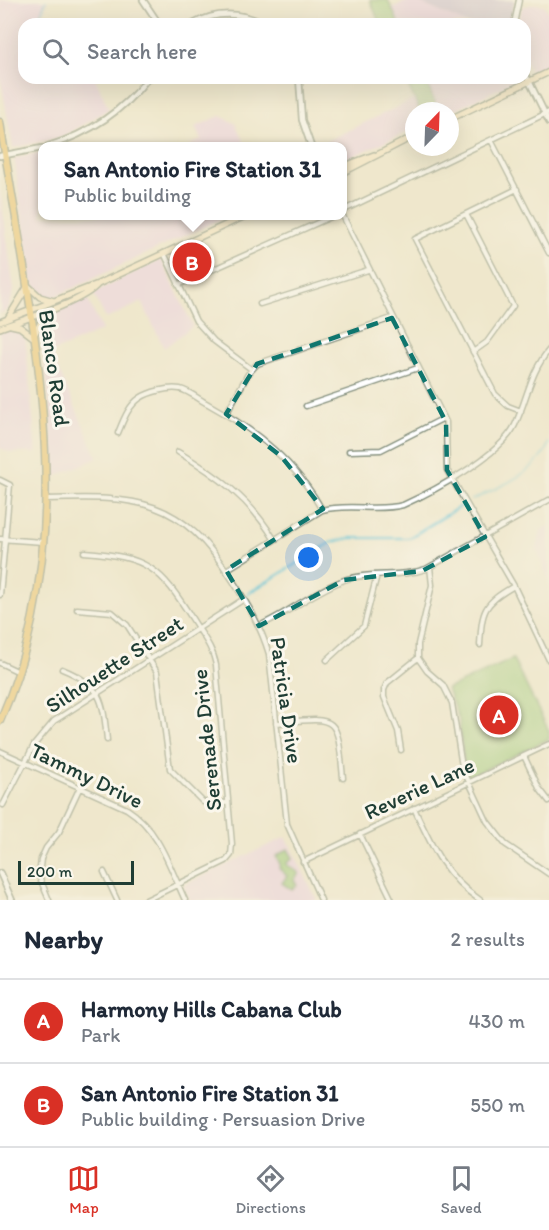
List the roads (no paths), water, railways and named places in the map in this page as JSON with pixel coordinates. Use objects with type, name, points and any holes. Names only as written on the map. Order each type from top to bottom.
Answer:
[{"type":"main road","points":[[531,80],[549,72]]},
{"type":"main road","points":[[459,115],[523,84]]},
{"type":"main road","name":"Blanco Road","points":[[0,122],[3,156],[30,314],[45,430],[46,499],[44,542],[32,629],[20,673],[0,721]]},
{"type":"main road","points":[[347,170],[405,140]]},
{"type":"main road","points":[[347,165],[374,155]]},
{"type":"main road","points":[[0,328],[236,220]]},
{"type":"main road","points":[[30,314],[46,312],[94,289],[98,284]]},
{"type":"main road","points":[[9,322],[25,286],[41,298],[55,301]]},
{"type":"main road","points":[[0,322],[9,322],[20,327],[33,337],[46,312]]},
{"type":"street","points":[[143,0],[155,18]]},
{"type":"street","points":[[515,18],[519,0]]},
{"type":"street","points":[[206,18],[232,14],[245,18]]},
{"type":"street","points":[[61,142],[102,121],[125,104],[143,84]]},
{"type":"street","points":[[299,84],[302,120],[309,142]]},
{"type":"street","points":[[531,84],[547,113],[549,122]]},
{"type":"street","points":[[347,211],[547,113]]},
{"type":"street","points":[[491,140],[549,252]]},
{"type":"street","points":[[3,156],[38,149]]},
{"type":"street","points":[[517,189],[415,239],[495,394],[508,406],[521,411]]},
{"type":"street","points":[[466,214],[513,306],[487,342],[473,352]]},
{"type":"street","points":[[178,285],[324,220]]},
{"type":"street","points":[[345,220],[368,270],[444,418],[448,435],[445,464],[451,477],[514,586],[549,660]]},
{"type":"street","points":[[164,254],[201,328],[251,369]]},
{"type":"street","points":[[260,304],[368,270]]},
{"type":"street","points":[[226,414],[251,369],[267,359],[392,318]]},
{"type":"street","points":[[226,570],[322,510],[345,506],[398,506],[498,448],[511,433],[533,374],[549,350]]},
{"type":"street","points":[[306,406],[418,368]]},
{"type":"street","points":[[118,433],[132,405],[154,392],[183,390],[226,414],[263,439],[295,470],[322,510]]},
{"type":"street","points":[[349,451],[381,450],[444,418]]},
{"type":"street","points":[[178,452],[230,485],[250,506],[274,539]]},
{"type":"street","points":[[0,480],[10,485],[7,539],[0,595]]},
{"type":"street","name":"Patricia Drive","points":[[46,499],[116,498],[142,502],[166,511],[201,537],[226,570],[260,626],[269,654],[287,824],[321,900]]},
{"type":"street","points":[[260,626],[282,616],[336,583],[358,576],[407,574],[430,567],[549,500]]},
{"type":"street","points":[[0,539],[44,542]]},
{"type":"street","name":"Serenade Drive","points":[[84,552],[120,555],[136,560],[156,571],[168,583],[214,654],[232,849],[230,856],[221,865],[178,885]]},
{"type":"street","points":[[430,567],[432,585],[418,644],[418,658],[427,671],[445,688],[452,703],[456,714],[461,761],[468,782],[487,821],[499,837],[549,874]]},
{"type":"street","points":[[327,660],[364,626],[377,575]]},
{"type":"street","points":[[480,645],[482,620],[487,604],[514,586]]},
{"type":"street","name":"Silhouette Street","points":[[3,805],[38,739],[54,721],[244,599]]},
{"type":"street","points":[[77,609],[118,615],[149,659],[159,679],[170,768],[203,802],[228,803]]},
{"type":"street","points":[[400,750],[398,731],[384,697],[384,690],[387,683],[418,658]]},
{"type":"street","points":[[0,663],[20,673]]},
{"type":"street","points":[[62,669],[88,680],[97,692],[104,705],[107,740]]},
{"type":"street","points":[[276,723],[322,719],[333,724],[339,737],[343,778]]},
{"type":"street","name":"Reverie Lane","points":[[303,862],[549,744]]},
{"type":"street","name":"Tammy Drive","points":[[0,751],[127,809],[145,823],[154,834],[185,900]]},
{"type":"street","points":[[524,756],[539,788],[549,801]]},
{"type":"street","points":[[49,900],[39,876],[40,859],[61,829],[80,787]]},
{"type":"street","points":[[414,807],[441,864],[456,882],[480,900]]},
{"type":"street","points":[[360,834],[392,900]]},
{"type":"street","points":[[104,872],[117,900]]},
{"type":"street","points":[[0,873],[12,900]]},
{"type":"street","points":[[146,900],[178,885]]},
{"type":"waterway","points":[[39,18],[46,0]]},
{"type":"waterway","points":[[472,500],[527,471],[544,454],[549,443]]},
{"type":"waterway","points":[[247,594],[332,542],[351,538],[409,538],[461,506]]},
{"type":"place","name":"San Antonio Fire Station 31","points":[[192,262]]},
{"type":"place","name":"Harmony Hills Cabana Club","points":[[499,715]]}]
